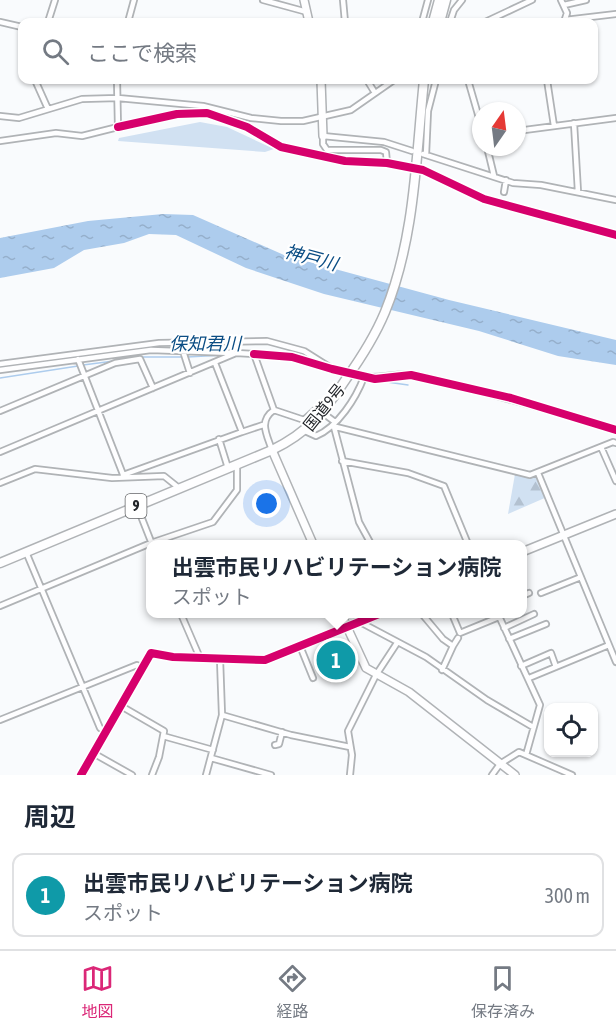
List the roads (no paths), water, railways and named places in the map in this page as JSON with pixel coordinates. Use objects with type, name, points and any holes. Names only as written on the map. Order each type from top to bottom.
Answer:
[{"type":"highway","points":[[441,18],[446,0]]},
{"type":"highway","name":"国道9号","points":[[0,563],[272,450],[305,431],[330,403],[366,350],[385,314],[397,278],[413,189],[424,84]]},
{"type":"street","points":[[49,18],[55,0]]},
{"type":"street","points":[[129,18],[134,0]]},
{"type":"street","points":[[263,0],[306,12]]},
{"type":"street","points":[[304,0],[308,18]]},
{"type":"street","points":[[343,0],[345,18]]},
{"type":"street","points":[[423,18],[428,0]]},
{"type":"street","points":[[451,18],[462,0]]},
{"type":"street","points":[[494,18],[532,0]]},
{"type":"street","points":[[566,18],[567,13],[562,3],[586,0]]},
{"type":"street","points":[[424,12],[438,5]]},
{"type":"street","points":[[587,18],[616,14]]},
{"type":"street","points":[[0,21],[18,26]]},
{"type":"street","points":[[37,84],[48,109]]},
{"type":"street","points":[[117,84],[118,127]]},
{"type":"street","points":[[321,84],[323,144],[327,150],[381,150],[386,152],[387,163]]},
{"type":"street","points":[[369,84],[375,93]]},
{"type":"street","points":[[0,116],[19,118],[82,99],[118,98],[203,106],[251,118],[281,121],[323,118],[351,110],[388,84]]},
{"type":"street","points":[[435,84],[428,111],[424,155],[513,183],[616,200]]},
{"type":"street","points":[[469,84],[474,102]]},
{"type":"street","points":[[548,84],[554,126]]},
{"type":"street","points":[[0,141],[56,133],[82,135],[177,114],[207,113],[247,127],[280,147],[345,161],[387,163],[409,168]]},
{"type":"street","points":[[526,129],[616,118]]},
{"type":"street","points":[[574,123],[578,192]]},
{"type":"street","points":[[323,136],[384,142],[412,151]]},
{"type":"street","points":[[489,156],[494,176]]},
{"type":"street","points":[[423,170],[484,199],[616,235]]},
{"type":"street","points":[[504,192],[507,180]]},
{"type":"street","points":[[0,364],[159,343],[267,341],[304,351],[334,370]]},
{"type":"street","points":[[0,370],[151,350],[292,357],[344,372]]},
{"type":"street","points":[[183,351],[190,373]]},
{"type":"street","points":[[0,452],[236,353]]},
{"type":"street","points":[[254,354],[274,410]]},
{"type":"street","points":[[78,359],[124,477]]},
{"type":"street","points":[[0,411],[116,363],[140,359],[153,388]]},
{"type":"street","points":[[215,363],[242,432]]},
{"type":"street","points":[[305,431],[316,436],[334,425],[352,401],[362,376],[375,379],[411,375],[511,398],[616,430]]},
{"type":"street","points":[[274,410],[304,420],[315,410],[320,411]]},
{"type":"street","points":[[274,410],[266,417],[263,425],[311,540]]},
{"type":"street","points":[[327,416],[334,425],[359,522],[368,540]]},
{"type":"street","points":[[124,477],[219,439],[263,425]]},
{"type":"street","points":[[334,425],[449,457],[530,475],[616,443]]},
{"type":"street","points":[[163,540],[213,522],[237,490],[233,466],[219,439]]},
{"type":"street","points":[[601,447],[616,481]]},
{"type":"street","points":[[342,461],[408,473],[444,486],[466,540]]},
{"type":"street","points":[[0,483],[34,469],[124,477],[164,476],[178,488]]},
{"type":"street","points":[[538,473],[616,662]]},
{"type":"street","points":[[137,506],[150,540]]},
{"type":"street","points":[[527,550],[616,514]]},
{"type":"street","points":[[0,606],[146,546]]},
{"type":"street","points":[[26,552],[100,728],[105,731]]},
{"type":"street","points":[[541,592],[581,577]]},
{"type":"street","points":[[527,617],[534,614]]},
{"type":"street","points":[[183,618],[200,658]]},
{"type":"street","points":[[343,618],[361,659],[376,675],[409,692],[515,775]]},
{"type":"street","points":[[360,622],[362,618]]},
{"type":"street","points":[[81,775],[151,653],[173,657],[265,660],[370,618]]},
{"type":"street","points":[[425,618],[443,639],[453,646]]},
{"type":"street","points":[[454,618],[460,633],[492,618]]},
{"type":"street","points":[[499,618],[540,705],[526,755]]},
{"type":"street","points":[[504,628],[525,618]]},
{"type":"street","points":[[360,622],[426,657],[442,670],[533,727]]},
{"type":"street","points":[[509,639],[546,624]]},
{"type":"street","points":[[442,670],[458,638]]},
{"type":"street","points":[[350,775],[348,731],[376,675],[397,643]]},
{"type":"street","points":[[529,678],[609,645]]},
{"type":"street","points":[[300,646],[313,678]]},
{"type":"street","points":[[521,666],[551,653],[556,667]]},
{"type":"street","points":[[206,775],[222,715],[220,659]]},
{"type":"street","points":[[0,720],[137,665],[143,668]]},
{"type":"street","points":[[121,706],[164,731],[152,775]]},
{"type":"street","points":[[222,715],[282,732],[350,747]]},
{"type":"street","points":[[275,746],[279,744],[282,732]]},
{"type":"street","points":[[163,736],[213,750]]},
{"type":"street","points":[[93,753],[132,775]]},
{"type":"street","points":[[492,775],[500,764],[513,754],[526,755],[573,775]]},
{"type":"street","points":[[211,758],[271,775]]},
{"type":"water","points":[[163,214],[193,215],[284,255],[449,300],[616,340],[616,365],[558,356],[479,331],[324,294],[246,268],[176,235],[149,234],[124,243],[84,250],[54,268],[0,278],[0,238],[88,221]]},
{"type":"waterway","name":"保知君川","points":[[187,357],[224,355]]},
{"type":"waterway","name":"保知君川","points":[[235,356],[254,356]]},
{"type":"waterway","name":"保知君川","points":[[142,357],[182,357]]},
{"type":"waterway","name":"保知君川","points":[[83,365],[114,361]]},
{"type":"waterway","name":"保知君川","points":[[0,378],[78,366]]},
{"type":"waterway","name":"保知君川","points":[[321,367],[345,375]]},
{"type":"waterway","name":"保知君川","points":[[352,377],[408,385]]},
{"type":"place","name":"出雲市民リハビリテーション病院","points":[[336,660]]},
{"type":"water label","name":"神戸川","points":[[311,258]]}]
